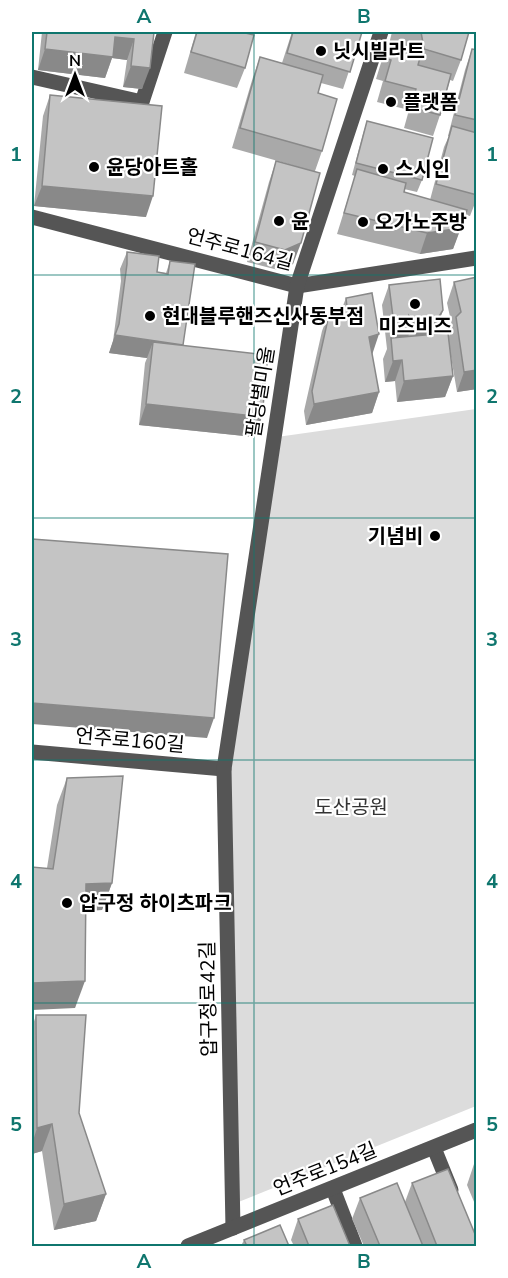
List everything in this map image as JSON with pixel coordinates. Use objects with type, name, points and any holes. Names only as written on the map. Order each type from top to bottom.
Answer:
[{"type":"street","points":[[32,77],[142,102],[165,32]]},
{"type":"street","name":"팔당별미울","points":[[224,769],[297,286],[381,32]]},
{"type":"street","name":"언주로164길","points":[[32,217],[297,286],[477,258]]},
{"type":"street","name":"언주로160길","points":[[32,753],[224,769]]},
{"type":"street","name":"압구정로42길","points":[[224,769],[226,1236]]},
{"type":"street","name":"언주로154길","points":[[188,1246],[226,1236],[477,1130]]},
{"type":"street","points":[[434,1148],[456,1203]]},
{"type":"street","points":[[333,1189],[355,1246]]},
{"type":"green space","name":"도산공원","points":[[476,409],[476,1106],[231,1205],[225,744],[277,437]]},
{"type":"building","points":[[47,32],[154,32],[150,68],[131,66],[134,39],[115,37],[113,57],[45,49]]},
{"type":"building","points":[[197,32],[241,32],[254,35],[245,68],[191,52]]},
{"type":"building","name":"닛시빌라트","points":[[293,32],[362,32],[350,72],[287,53]]},
{"type":"building","points":[[421,32],[469,32],[461,60],[424,49]]},
{"type":"building","points":[[387,45],[421,54],[418,65],[451,74],[440,115],[411,107],[416,89],[385,81],[391,60],[384,58]]},
{"type":"building","points":[[472,49],[477,50],[477,120],[455,115]]},
{"type":"building","points":[[260,57],[323,75],[318,93],[337,99],[322,151],[240,128]]},
{"type":"building","name":"윤당아트홀","points":[[50,95],[162,106],[153,196],[42,186]]},
{"type":"building","points":[[367,121],[433,138],[422,180],[356,163]]},
{"type":"building","points":[[452,126],[477,133],[477,195],[436,184]]},
{"type":"building","points":[[276,161],[320,173],[301,243],[285,250],[255,242]]},
{"type":"building","points":[[357,169],[406,183],[404,192],[467,210],[461,228],[427,233],[344,213]]},
{"type":"building","name":"현대블루핸즈신사동부점","points":[[127,252],[159,256],[157,272],[168,274],[170,261],[195,264],[183,345],[115,335],[119,324]]},
{"type":"building","points":[[477,277],[477,370],[464,372],[456,317],[461,312],[454,282]]},
{"type":"building","points":[[440,279],[443,310],[432,328],[418,328],[409,316],[410,331],[395,333],[389,285]]},
{"type":"building","points":[[372,293],[379,334],[369,337],[379,392],[314,404],[312,391],[330,310],[347,307],[346,298]]},
{"type":"building","points":[[448,333],[453,376],[404,381],[402,360],[393,361],[391,338]]},
{"type":"building","points":[[153,342],[268,355],[262,417],[146,404]]},
{"type":"building","points":[[32,539],[228,554],[214,718],[32,703]]},
{"type":"building","name":"압구정 하이츠파크","points":[[123,776],[112,883],[86,884],[85,981],[32,983],[32,867],[53,869],[67,778]]},
{"type":"building","points":[[36,1015],[86,1015],[79,1113],[106,1194],[64,1204],[52,1124],[37,1128]]},
{"type":"building","points":[[448,1169],[477,1239],[477,1246],[437,1246],[412,1183]]},
{"type":"building","points":[[397,1183],[423,1246],[380,1246],[360,1198]]},
{"type":"building","points":[[333,1205],[350,1246],[309,1246],[298,1219]]},
{"type":"building","points":[[280,1225],[289,1246],[247,1246],[244,1240]]},
{"type":"place","name":"닛시빌라트","points":[[321,51]]},
{"type":"place","name":"플랫폼","points":[[391,102]]},
{"type":"place","name":"윤당아트홀","points":[[94,167]]},
{"type":"place","name":"스시인","points":[[383,169]]},
{"type":"place","name":"윤","points":[[279,221]]},
{"type":"place","name":"오가노주방","points":[[363,222]]},
{"type":"place","name":"미즈비즈","points":[[415,304]]},
{"type":"place","name":"현대블루핸즈신사동부점","points":[[150,316]]},
{"type":"place","name":"기념비","points":[[435,536]]},
{"type":"place","name":"압구정 하이츠파크","points":[[67,903]]}]
